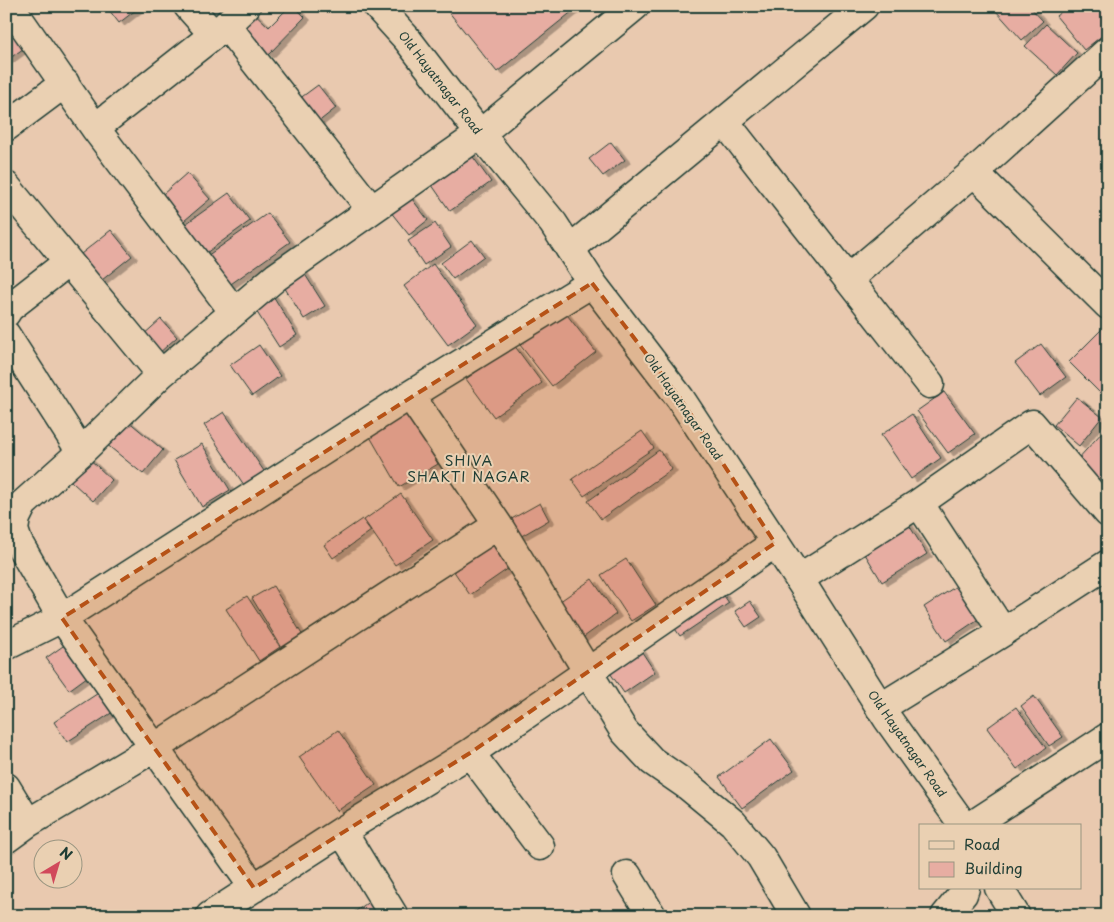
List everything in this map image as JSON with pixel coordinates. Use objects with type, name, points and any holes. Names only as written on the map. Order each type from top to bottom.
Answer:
[{"type":"street","points":[[10,6],[95,128],[234,312]]},
{"type":"street","points":[[188,6],[219,29],[371,209]]},
{"type":"street","points":[[95,128],[246,6]]},
{"type":"street","name":"Old Hayatnagar Road","points":[[377,6],[406,39],[480,134],[554,223],[592,283],[680,398],[799,579],[880,708],[963,824]]},
{"type":"street","points":[[254,888],[62,618],[18,542],[14,530],[16,518],[23,504],[81,452],[161,374],[276,277],[480,134],[635,6]]},
{"type":"street","points":[[570,249],[864,6]]},
{"type":"street","points":[[848,279],[974,172],[1108,51]]},
{"type":"street","points":[[6,127],[65,83]]},
{"type":"street","points":[[725,122],[930,384]]},
{"type":"street","points":[[974,172],[1108,305]]},
{"type":"street","points":[[6,186],[161,374]]},
{"type":"street","points":[[6,313],[9,308],[68,262]]},
{"type":"street","points":[[6,646],[62,618],[410,395],[592,283]]},
{"type":"street","points":[[6,335],[81,452]]},
{"type":"street","points":[[410,395],[498,525],[624,731],[652,761],[688,786],[733,823],[761,856],[796,916]]},
{"type":"street","points":[[799,579],[919,503],[1032,424],[1108,513]]},
{"type":"street","points":[[919,503],[1003,632]]},
{"type":"street","points":[[6,839],[28,823],[154,748],[498,525]]},
{"type":"street","points":[[210,916],[342,831],[470,753],[775,543]]},
{"type":"street","points":[[880,708],[1108,564]]},
{"type":"street","points":[[975,824],[1108,736]]},
{"type":"street","points":[[470,753],[540,846]]},
{"type":"street","points":[[6,787],[28,823]]},
{"type":"street","points":[[342,831],[394,916]]},
{"type":"street","points":[[627,875],[652,916]]},
{"type":"street","points":[[945,916],[964,890]]},
{"type":"street","points":[[1000,890],[1016,916]]},
{"type":"highlighted area","points":[[592,283],[680,398],[775,543],[470,753],[254,888],[62,618]]},
{"type":"building","points":[[106,6],[141,6],[119,23]]},
{"type":"building","points":[[247,6],[269,27],[290,6],[294,6],[305,17],[268,55],[232,20]]},
{"type":"building","points":[[444,6],[579,6],[497,72]]},
{"type":"building","points":[[1001,6],[1029,6],[1043,21],[1022,40],[996,11]]},
{"type":"building","points":[[1068,6],[1108,6],[1108,31],[1084,50],[1056,16]]},
{"type":"building","points":[[6,24],[27,46],[6,61]]},
{"type":"building","points":[[1046,24],[1077,53],[1057,75],[1025,46]]},
{"type":"building","points":[[318,85],[336,108],[317,123],[299,99]]},
{"type":"building","points":[[611,142],[625,160],[603,176],[589,159]]},
{"type":"building","points":[[468,150],[491,182],[450,211],[427,178]]},
{"type":"building","points":[[187,173],[210,199],[178,226],[155,201]]},
{"type":"building","points":[[406,191],[428,220],[409,235],[386,206]]},
{"type":"building","points":[[229,193],[250,221],[202,256],[180,228]]},
{"type":"building","points":[[268,213],[290,242],[228,286],[207,256]]},
{"type":"building","points":[[435,223],[451,247],[424,265],[408,241]]},
{"type":"building","points":[[111,230],[132,256],[97,284],[76,258]]},
{"type":"building","points":[[472,240],[484,256],[453,279],[441,263]]},
{"type":"building","points":[[433,264],[477,324],[448,345],[404,286]]},
{"type":"building","points":[[299,265],[325,306],[304,319],[278,277]]},
{"type":"building","points":[[272,294],[297,335],[279,347],[253,306]]},
{"type":"building","points":[[564,311],[596,352],[552,386],[520,345]]},
{"type":"building","points":[[161,319],[177,337],[158,354],[142,336]]},
{"type":"building","points":[[1106,325],[1108,326],[1108,394],[1104,397],[1069,362]]},
{"type":"building","points":[[1041,344],[1066,377],[1040,396],[1015,363]]},
{"type":"building","points":[[259,345],[280,376],[252,396],[230,365]]},
{"type":"building","points":[[514,345],[542,383],[494,417],[466,379]]},
{"type":"building","points":[[944,392],[975,434],[948,453],[917,411]]},
{"type":"building","points":[[1077,397],[1102,417],[1079,446],[1054,425]]},
{"type":"building","points":[[224,412],[266,474],[246,488],[204,425]]},
{"type":"building","points":[[408,412],[438,464],[399,487],[369,435]]},
{"type":"building","points":[[912,414],[941,458],[911,479],[881,435]]},
{"type":"building","points":[[121,415],[163,450],[143,474],[100,439]]},
{"type":"building","points":[[1104,430],[1108,433],[1108,470],[1098,480],[1077,460]]},
{"type":"building","points":[[642,431],[654,448],[584,496],[572,479]]},
{"type":"building","points":[[202,444],[230,490],[202,507],[174,460]]},
{"type":"building","points":[[659,450],[672,469],[601,519],[588,501]]},
{"type":"building","points":[[84,454],[112,480],[93,501],[64,475]]},
{"type":"building","points":[[401,494],[433,540],[395,565],[364,520]]},
{"type":"building","points":[[540,503],[549,520],[518,538],[508,521]]},
{"type":"building","points":[[362,519],[371,531],[333,558],[324,545]]},
{"type":"building","points":[[907,522],[927,554],[882,582],[862,549]]},
{"type":"building","points":[[493,538],[512,566],[470,595],[451,567]]},
{"type":"building","points":[[626,559],[656,605],[631,621],[601,575]]},
{"type":"building","points":[[592,579],[616,614],[581,639],[556,604]]},
{"type":"building","points":[[958,585],[980,618],[946,641],[924,607]]},
{"type":"building","points":[[273,586],[303,636],[282,648],[252,598]]},
{"type":"building","points":[[718,587],[729,603],[680,636],[669,620]]},
{"type":"building","points":[[247,596],[280,647],[259,661],[226,609]]},
{"type":"building","points":[[750,601],[761,617],[746,627],[735,611]]},
{"type":"building","points":[[73,639],[95,671],[69,690],[46,658]]},
{"type":"building","points":[[640,649],[655,672],[624,693],[608,670]]},
{"type":"building","points":[[109,686],[122,706],[67,742],[54,722]]},
{"type":"building","points":[[1034,696],[1063,737],[1049,746],[1021,706]]},
{"type":"building","points":[[1016,707],[1046,748],[1017,769],[987,728]]},
{"type":"building","points":[[338,730],[376,785],[337,811],[299,757]]},
{"type":"building","points":[[771,739],[794,770],[742,808],[719,777]]},
{"type":"building","points":[[370,901],[381,916],[349,916]]},
{"type":"district","name":"SHIVA SHAKTI NAGAR","points":[[469,470]]}]
